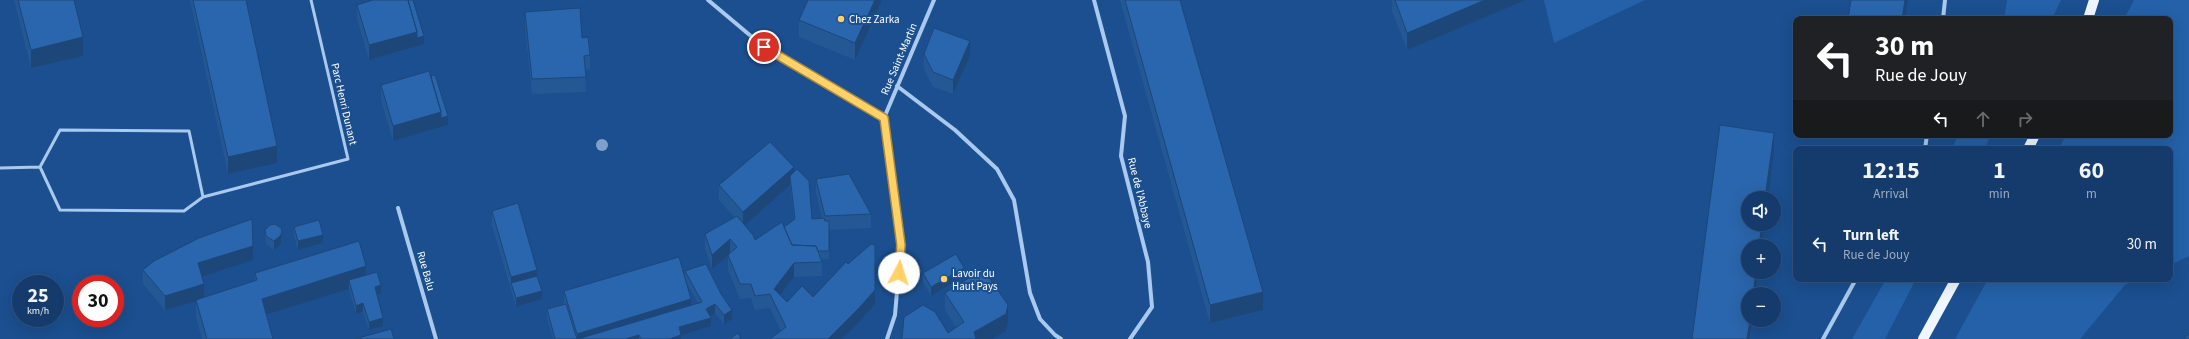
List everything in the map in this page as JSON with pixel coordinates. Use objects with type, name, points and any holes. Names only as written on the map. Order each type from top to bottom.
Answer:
[{"type":"main road","points":[[2089,16],[2094,0]]},
{"type":"main road","points":[[1923,339],[1954,282]]},
{"type":"street","points":[[708,0],[764,47],[884,118],[901,245],[895,315],[887,339]]},
{"type":"street","name":"Rue Saint-Martin","points":[[884,118],[934,0]]},
{"type":"street","name":"Rue de l'Abbaye","points":[[1094,0],[1125,116],[1121,156],[1148,262],[1152,307],[1130,339]]},
{"type":"street","points":[[1942,16],[1945,0]]},
{"type":"street","points":[[898,86],[955,130],[997,168],[1014,200],[1030,293],[1040,319],[1055,335],[1061,339]]},
{"type":"street","name":"Rue Balu","points":[[398,208],[436,339]]},
{"type":"street","points":[[1823,339],[1854,282]]},
{"type":"lane","name":"Parc Henri Dunant","points":[[40,167],[60,210],[184,211],[203,198],[348,159],[311,0]]},
{"type":"lane","points":[[0,168],[40,167],[60,130],[189,131],[203,198]]},
{"type":"shaded area","points":[[1544,0],[1645,0],[1554,43]]},
{"type":"shaded area","points":[[2007,0],[2061,0],[2053,16],[2004,16]]},
{"type":"shaded area","points":[[2134,0],[2189,0],[2189,256],[2173,264],[2173,146],[2060,146],[2064,138],[2173,138],[2173,16],[2126,16]]},
{"type":"shaded area","points":[[1957,138],[1990,138],[1986,146],[1953,146]]},
{"type":"shaded area","points":[[1884,282],[1914,282],[1885,339],[1852,339]]},
{"type":"shaded area","points":[[1986,282],[2132,282],[2125,285],[2080,339],[1955,339]]},
{"type":"building","points":[[18,0],[74,0],[83,37],[31,50]]},
{"type":"building","points":[[193,0],[246,0],[277,146],[228,157]]},
{"type":"building","points":[[373,0],[408,0],[417,32],[369,45],[357,5]]},
{"type":"building","points":[[408,0],[413,0],[424,36],[417,38],[417,32]]},
{"type":"building","name":"Chez Zarka","points":[[808,0],[875,0],[855,43],[799,20]]},
{"type":"building","points":[[1125,0],[1180,0],[1263,292],[1210,305]]},
{"type":"building","points":[[1395,0],[1485,0],[1407,33]]},
{"type":"building","points":[[1851,0],[1905,0],[1902,16],[1848,16]]},
{"type":"building","points":[[580,8],[582,38],[588,37],[590,55],[584,56],[586,77],[532,79],[525,12]]},
{"type":"building","points":[[934,28],[970,41],[953,80],[933,72],[924,54]]},
{"type":"building","points":[[429,71],[441,112],[393,126],[381,85]]},
{"type":"building","points":[[435,75],[448,116],[441,118],[441,112],[431,76]]},
{"type":"building","points":[[1720,125],[1774,133],[1766,191],[1741,191],[1741,231],[1761,231],[1760,239],[1741,239],[1741,279],[1755,279],[1754,287],[1741,287],[1741,327],[1749,327],[1747,339],[1692,339]]},
{"type":"building","points":[[770,142],[794,167],[743,212],[719,185]]},
{"type":"building","points":[[797,169],[809,181],[812,219],[824,218],[825,221],[829,221],[829,251],[818,251],[816,246],[792,245],[784,227],[795,219],[790,176]]},
{"type":"building","points":[[849,174],[871,214],[825,216],[816,179]]},
{"type":"building","points":[[518,203],[537,270],[511,277],[492,211]]},
{"type":"building","points":[[737,216],[753,235],[755,240],[782,222],[792,245],[816,246],[822,262],[794,263],[774,289],[787,302],[802,286],[813,297],[846,262],[848,264],[871,244],[875,245],[875,290],[828,339],[770,339],[786,327],[770,294],[755,296],[751,284],[740,284],[728,255],[737,247],[730,239],[712,255],[705,234]]},
{"type":"building","points":[[252,219],[253,246],[198,263],[204,284],[165,296],[143,270],[154,261],[199,238]]},
{"type":"building","points":[[319,220],[323,235],[298,241],[294,227]]},
{"type":"building","points":[[275,224],[282,229],[281,235],[274,241],[266,236],[265,230],[270,225]]},
{"type":"building","points":[[359,241],[366,266],[262,299],[273,339],[207,339],[196,300],[257,280],[255,273]]},
{"type":"building","points":[[956,254],[964,268],[931,287],[923,273]]},
{"type":"building","points":[[679,257],[691,299],[577,334],[564,291]]},
{"type":"building","points":[[706,264],[721,294],[732,310],[724,315],[715,304],[706,309],[711,318],[679,327],[681,335],[669,339],[641,339],[639,335],[625,339],[578,339],[702,302],[685,271]]},
{"type":"building","points":[[983,269],[1008,305],[1006,314],[974,332],[976,339],[902,339],[904,317],[923,305],[935,312],[948,333],[964,322],[945,293]]},
{"type":"building","points":[[377,272],[381,285],[375,287],[383,318],[369,322],[363,303],[356,306],[349,280]]},
{"type":"building","points":[[537,276],[542,291],[516,298],[511,283]]},
{"type":"building","points":[[566,304],[577,339],[555,339],[547,309]]},
{"type":"building","points":[[391,329],[394,339],[355,339]]},
{"type":"building","points":[[738,333],[741,339],[730,339]]},
{"type":"building","points":[[2189,334],[2189,339],[2184,339]]},
{"type":"place","name":"Chez Zarka","points":[[841,19]]},
{"type":"place","name":"Lavoir du Haut Pays","points":[[944,279]]},
{"type":"route","points":[[764,47],[884,118],[901,245],[899,273]]}]
